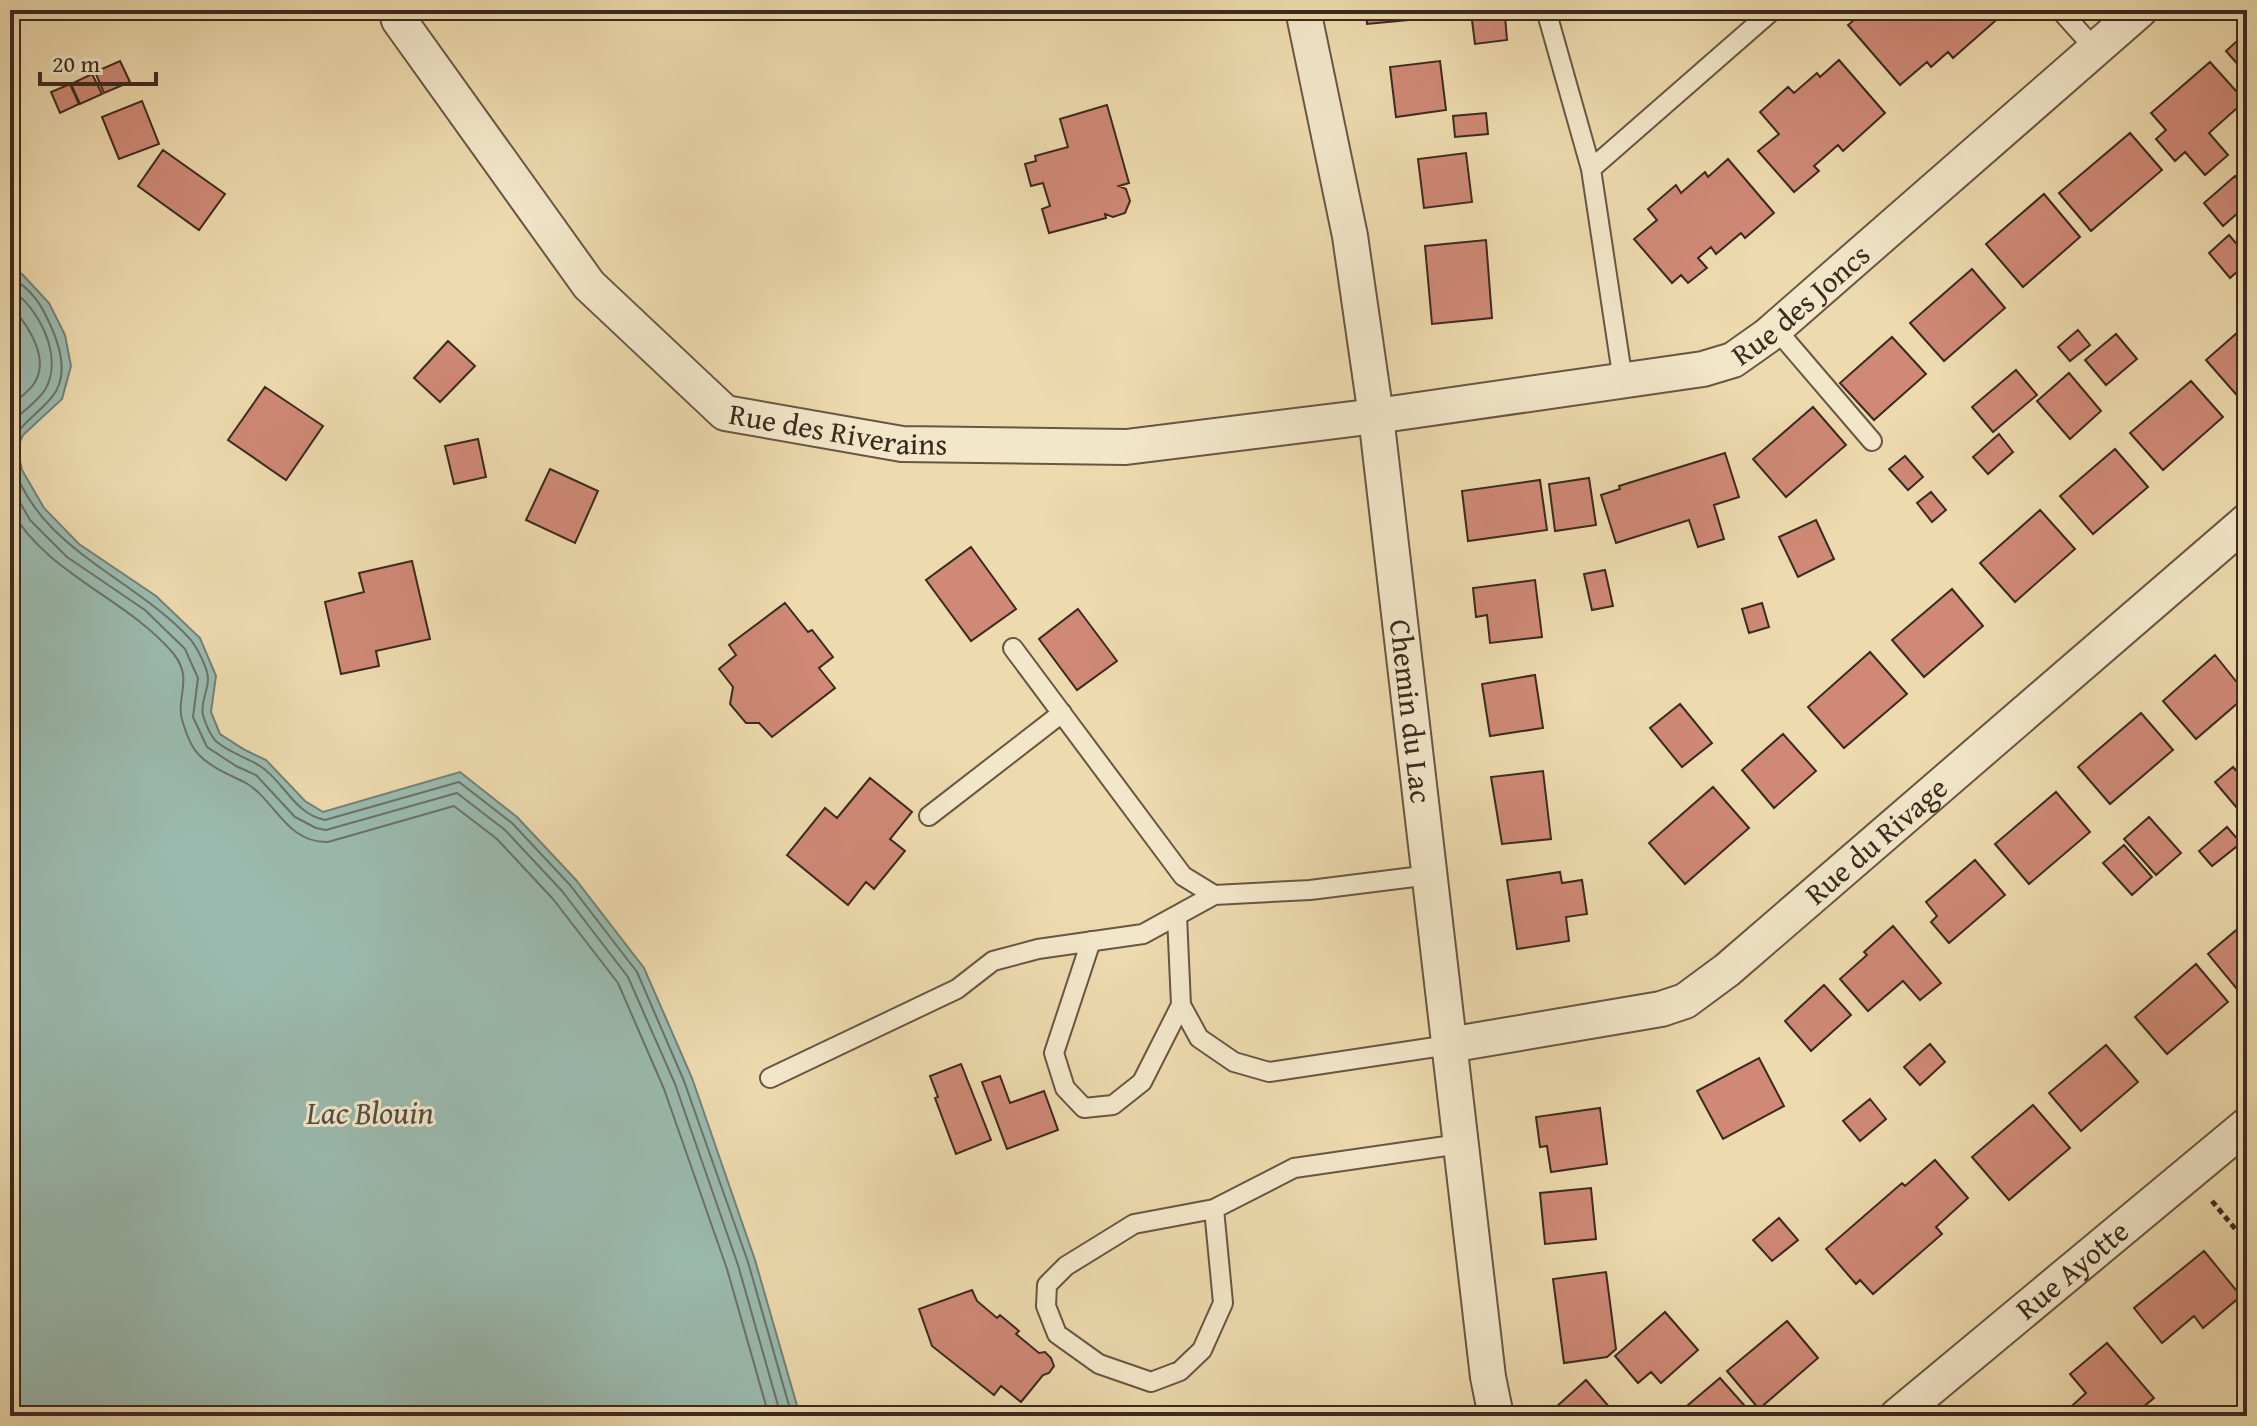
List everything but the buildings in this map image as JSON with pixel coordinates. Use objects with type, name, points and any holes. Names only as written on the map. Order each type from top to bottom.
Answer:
[{"type":"street","name":"Rue des Riverains","points":[[396,10],[399,20],[589,285],[725,413],[902,444],[1126,447],[1376,416]]},
{"type":"street","name":"Chemin du Lac","points":[[1303,10],[1350,236],[1376,416],[1460,1144],[1488,1377],[1496,1416]]},
{"type":"street","name":"Rue des Joncs","points":[[1376,416],[1703,369],[1733,360],[1776,329],[2140,10]]},
{"type":"street","name":"Rue du Rivage","points":[[1449,1045],[1661,1009],[1685,1001],[1727,970],[2247,521]]},
{"type":"street","name":"Rue Ayotte","points":[[1897,1416],[2247,1125]]},
{"type":"lane","points":[[1546,10],[1591,169],[1623,381]]},
{"type":"lane","points":[[1591,169],[1773,10]]},
{"type":"lane","points":[[2060,10],[2095,49]]},
{"type":"lane","points":[[1776,329],[1872,441]]},
{"type":"lane","points":[[1013,648],[1183,876],[1214,895]]},
{"type":"lane","points":[[929,816],[1062,713]]},
{"type":"lane","points":[[770,1078],[957,989],[993,961],[1038,949],[1143,934],[1214,895],[1310,890],[1430,875]]},
{"type":"lane","points":[[1177,916],[1181,1005],[1199,1038],[1234,1062],[1269,1072],[1449,1045]]},
{"type":"lane","points":[[1091,941],[1054,1053],[1065,1088],[1084,1108],[1113,1105],[1142,1082],[1181,1005]]},
{"type":"lane","points":[[1214,1209],[1223,1303],[1202,1350],[1180,1371],[1151,1382],[1099,1364],[1057,1334],[1046,1306],[1047,1285],[1066,1266],[1134,1224],[1214,1209],[1294,1168],[1460,1144]]},
{"type":"path","points":[[2189,1173],[2247,1243]]},
{"type":"water","name":"Lac Blouin","points":[[10,271],[22,274],[49,303],[65,335],[71,366],[62,399],[23,435],[17,448],[22,470],[44,508],[79,544],[156,596],[200,638],[216,676],[211,712],[220,734],[266,760],[305,801],[323,812],[460,772],[517,817],[576,880],[644,968],[692,1078],[755,1260],[800,1416],[10,1416]]}]
